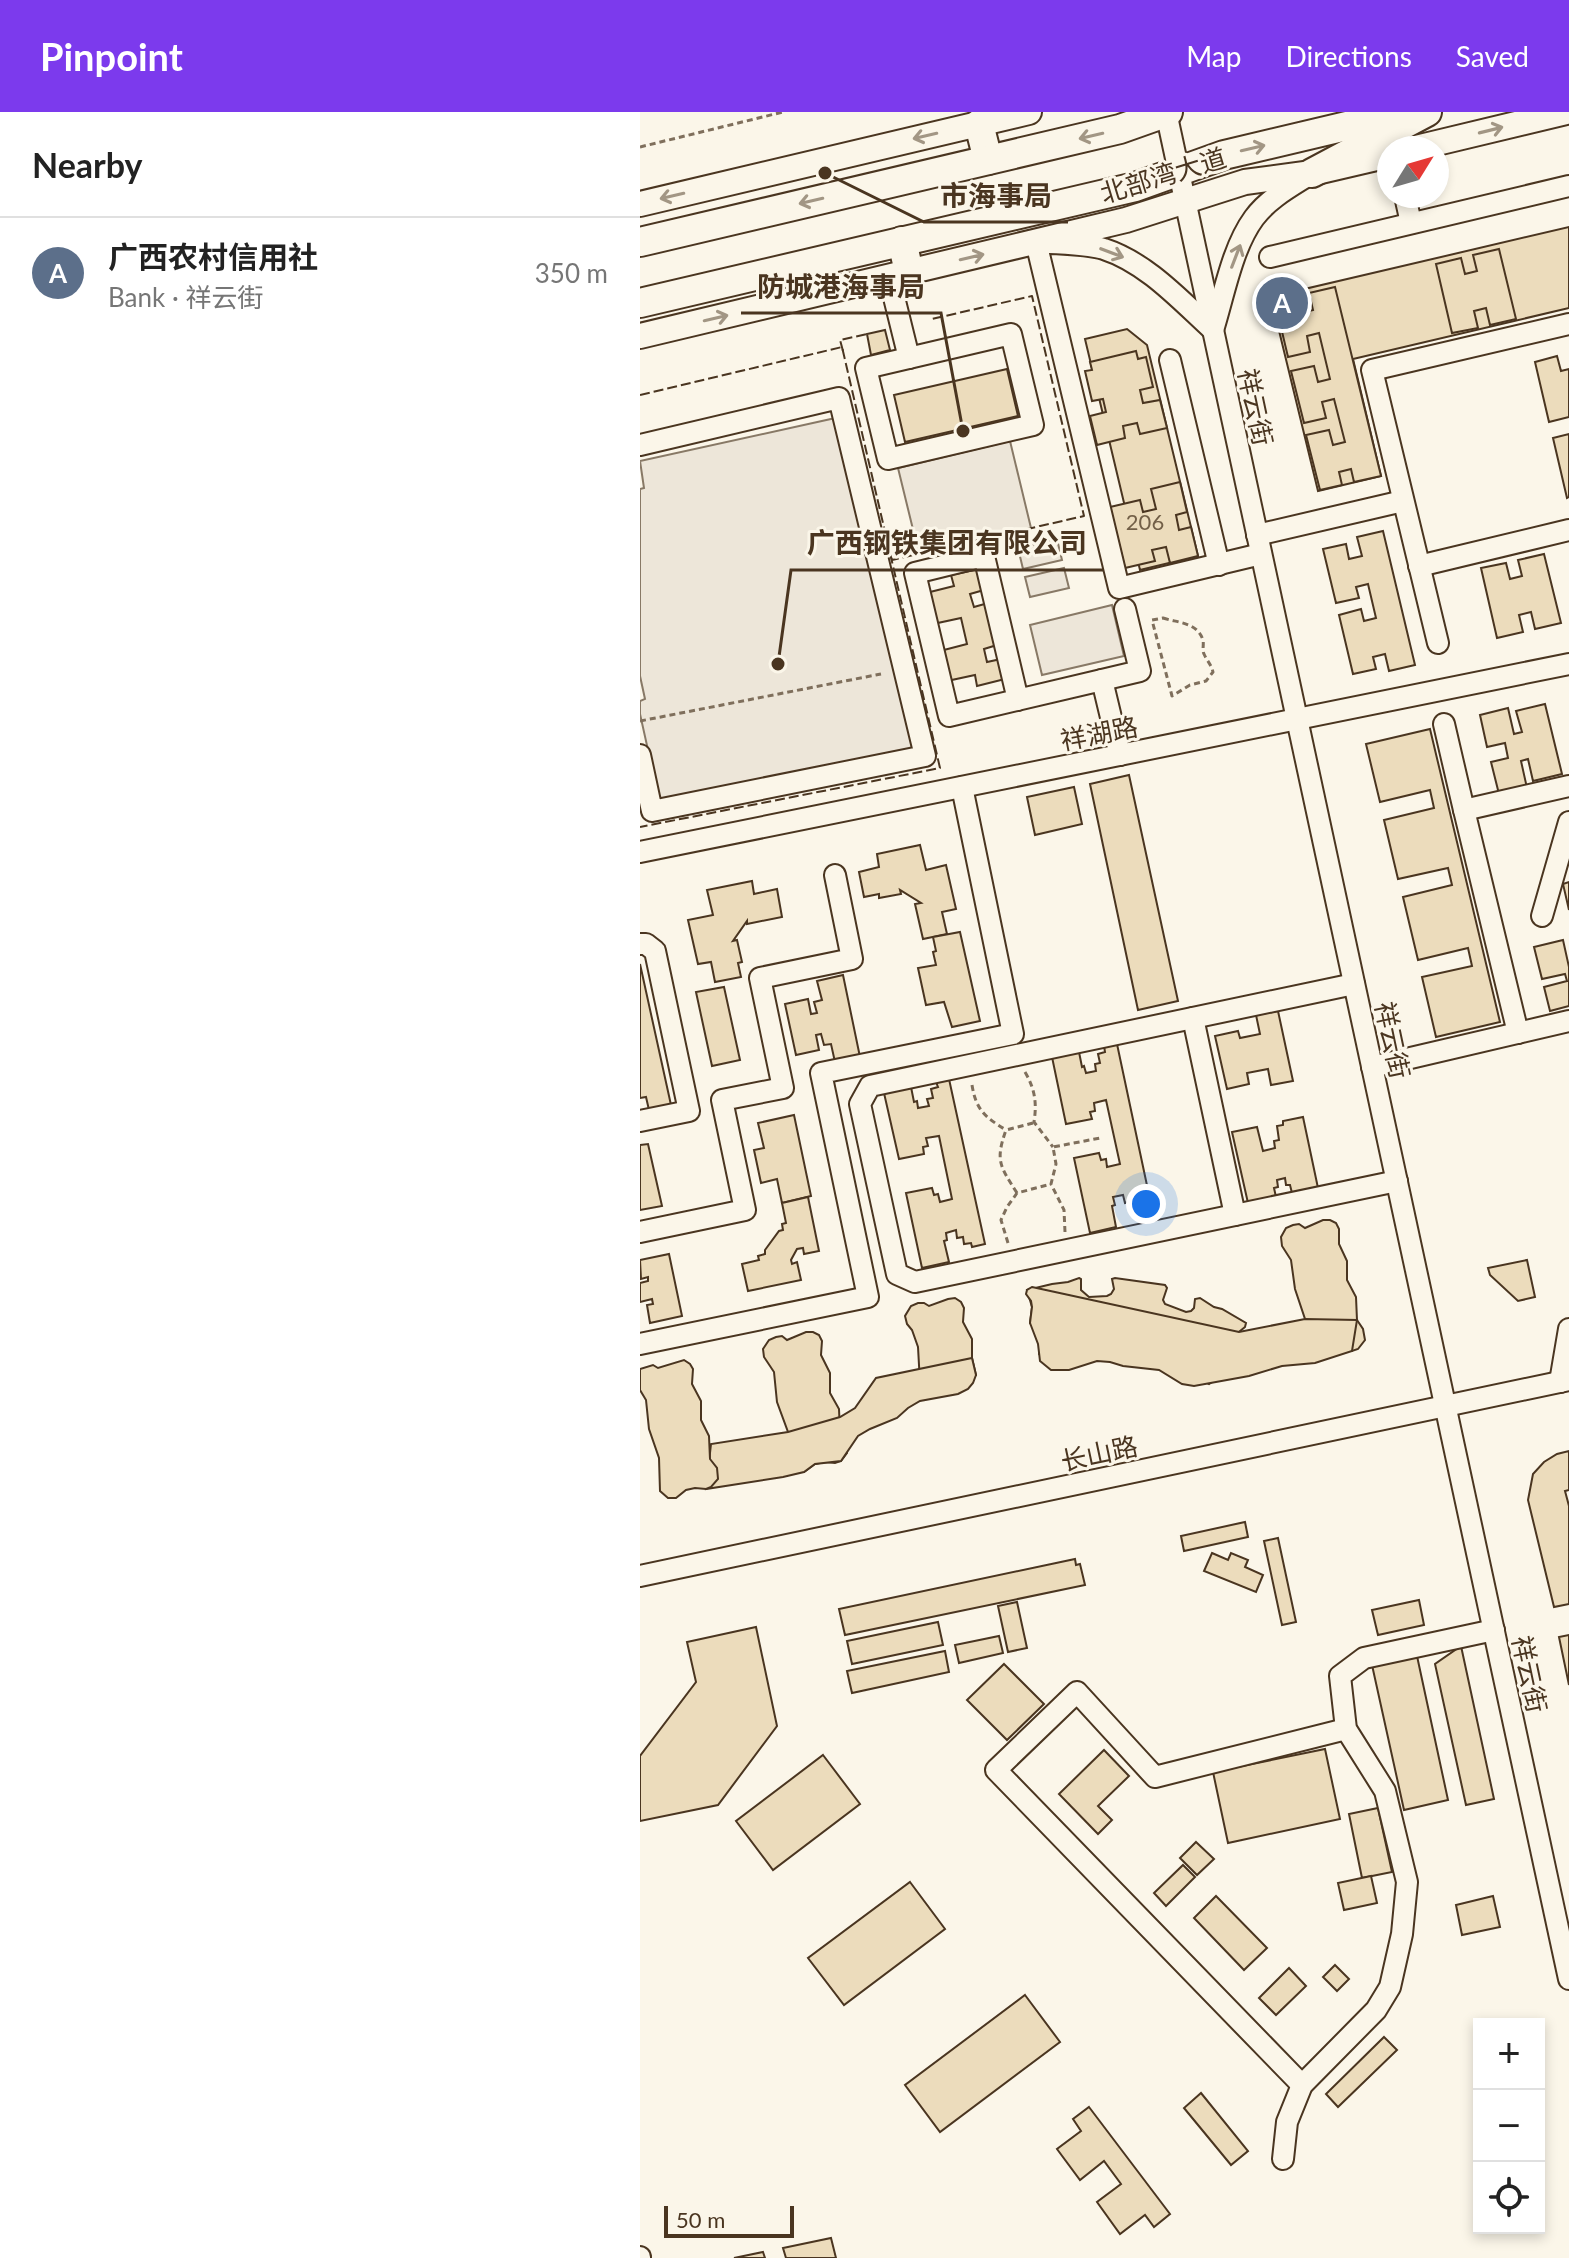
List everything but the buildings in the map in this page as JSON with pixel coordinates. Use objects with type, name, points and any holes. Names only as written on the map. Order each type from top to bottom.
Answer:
[{"type":"highway","points":[[640,242],[1120,129],[1166,112]]},
{"type":"highway","points":[[1395,136],[1427,112]]},
{"type":"highway","points":[[979,124],[988,160]]},
{"type":"highway","name":"北部湾大道","points":[[640,303],[1135,187],[1224,155],[1377,139]]},
{"type":"highway","points":[[1312,173],[1377,144]]},
{"type":"highway","points":[[899,274],[902,241]]},
{"type":"main road","points":[[640,204],[1029,112]]},
{"type":"main road","points":[[1449,140],[1566,112]]},
{"type":"main road","points":[[640,336],[1126,220],[1245,182],[1312,173]]},
{"type":"street","name":"祥云街","points":[[1166,112],[1445,1406],[1565,1943],[1569,1979]]},
{"type":"street","points":[[1312,173],[1279,194],[1254,217],[1236,253],[1213,330],[1158,280],[1129,260],[1102,249],[1036,242],[1119,588],[1219,565],[1259,545],[1403,501]]},
{"type":"street","points":[[1270,257],[1569,186]]},
{"type":"street","points":[[1408,208],[1411,223]]},
{"type":"street","points":[[899,274],[909,358]]},
{"type":"street","points":[[1438,643],[1372,370],[1569,324]]},
{"type":"street","points":[[1011,334],[1033,425],[888,459],[866,368],[909,358],[1011,334]]},
{"type":"street","points":[[1170,360],[1219,565]]},
{"type":"street","points":[[640,445],[839,398],[925,756],[652,811],[640,755]]},
{"type":"street","points":[[1419,566],[1569,530]]},
{"type":"street","points":[[1018,700],[984,556],[915,573],[949,716],[1018,700],[1140,671],[1125,609]]},
{"type":"street","name":"祥湖路","points":[[640,852],[1569,664]]},
{"type":"street","points":[[1102,680],[1120,755]]},
{"type":"street","points":[[1444,724],[1518,1033]]},
{"type":"street","points":[[1464,810],[1569,786]]},
{"type":"street","points":[[640,1344],[868,1297],[821,1073],[1013,1034],[962,787]]},
{"type":"street","points":[[1542,916],[1569,822]]},
{"type":"street","points":[[640,1232],[745,1210],[722,1100],[783,1088],[760,978],[852,959],[835,875]]},
{"type":"street","points":[[640,944],[646,944],[655,951],[689,1111],[640,1121]]},
{"type":"street","points":[[1354,984],[870,1086],[860,1104],[897,1274],[915,1282],[1397,1181]]},
{"type":"street","points":[[1193,1018],[1235,1215]]},
{"type":"street","points":[[1372,1067],[1569,1021]]},
{"type":"street","points":[[1564,1381],[1569,1329]]},
{"type":"street","name":"长山路","points":[[640,1576],[1564,1381]]},
{"type":"street","points":[[1283,2159],[1287,2122],[1302,2085],[1376,2010],[1390,1987],[1402,1934],[1407,1882],[1385,1791],[1346,1729],[1340,1676],[1364,1658],[1494,1630]]},
{"type":"street","points":[[1302,2085],[996,1770],[1077,1692],[1155,1777],[1346,1729]]},
{"type":"path","points":[[640,147],[783,112]]},
{"type":"path","points":[[1163,618],[1186,622],[1197,631],[1203,642],[1203,653],[1211,663],[1213,672],[1206,681],[1190,685],[1172,696],[1152,620],[1163,618]]},
{"type":"path","points":[[640,721],[881,674]]},
{"type":"path","points":[[1015,1056],[1032,1084],[1036,1105],[1034,1122],[1053,1147],[1056,1164],[1051,1184],[1064,1210],[1066,1228],[1061,1251]]},
{"type":"path","points":[[985,1062],[971,1080],[975,1102],[987,1117],[1006,1130]]},
{"type":"path","points":[[1006,1130],[1034,1122]]},
{"type":"path","points":[[1006,1130],[999,1152],[1003,1170],[1017,1193]]},
{"type":"path","points":[[1053,1147],[1100,1138]]},
{"type":"path","points":[[1016,1261],[1006,1241],[1001,1220],[1017,1193],[1051,1184]]},
{"type":"shaded area","points":[[840,417],[916,752],[660,804],[640,714],[640,701],[645,699],[640,676],[640,489],[644,488],[640,461]]},
{"type":"shaded area","points":[[1010,441],[1031,528],[919,554],[898,468]]},
{"type":"shaded area","points":[[1057,539],[1062,560],[1023,569],[1018,548]]},
{"type":"shaded area","points":[[1064,568],[1069,588],[1030,597],[1025,577]]},
{"type":"shaded area","points":[[1112,605],[1124,656],[1042,675],[1030,625]]},
{"type":"fence","points":[[891,557],[892,560],[1084,516],[1032,296],[932,319]]},
{"type":"fence","points":[[843,351],[840,340],[867,334]]},
{"type":"fence","points":[[640,395],[842,347],[940,768],[640,827]]},
{"type":"place","name":"市海事局","points":[[825,173]]},
{"type":"place","name":"广西农村信用社","points":[[1282,303]]},
{"type":"place","name":"防城港海事局","points":[[963,431]]},
{"type":"place","name":"广西钢铁集团有限公司","points":[[778,664]]}]
